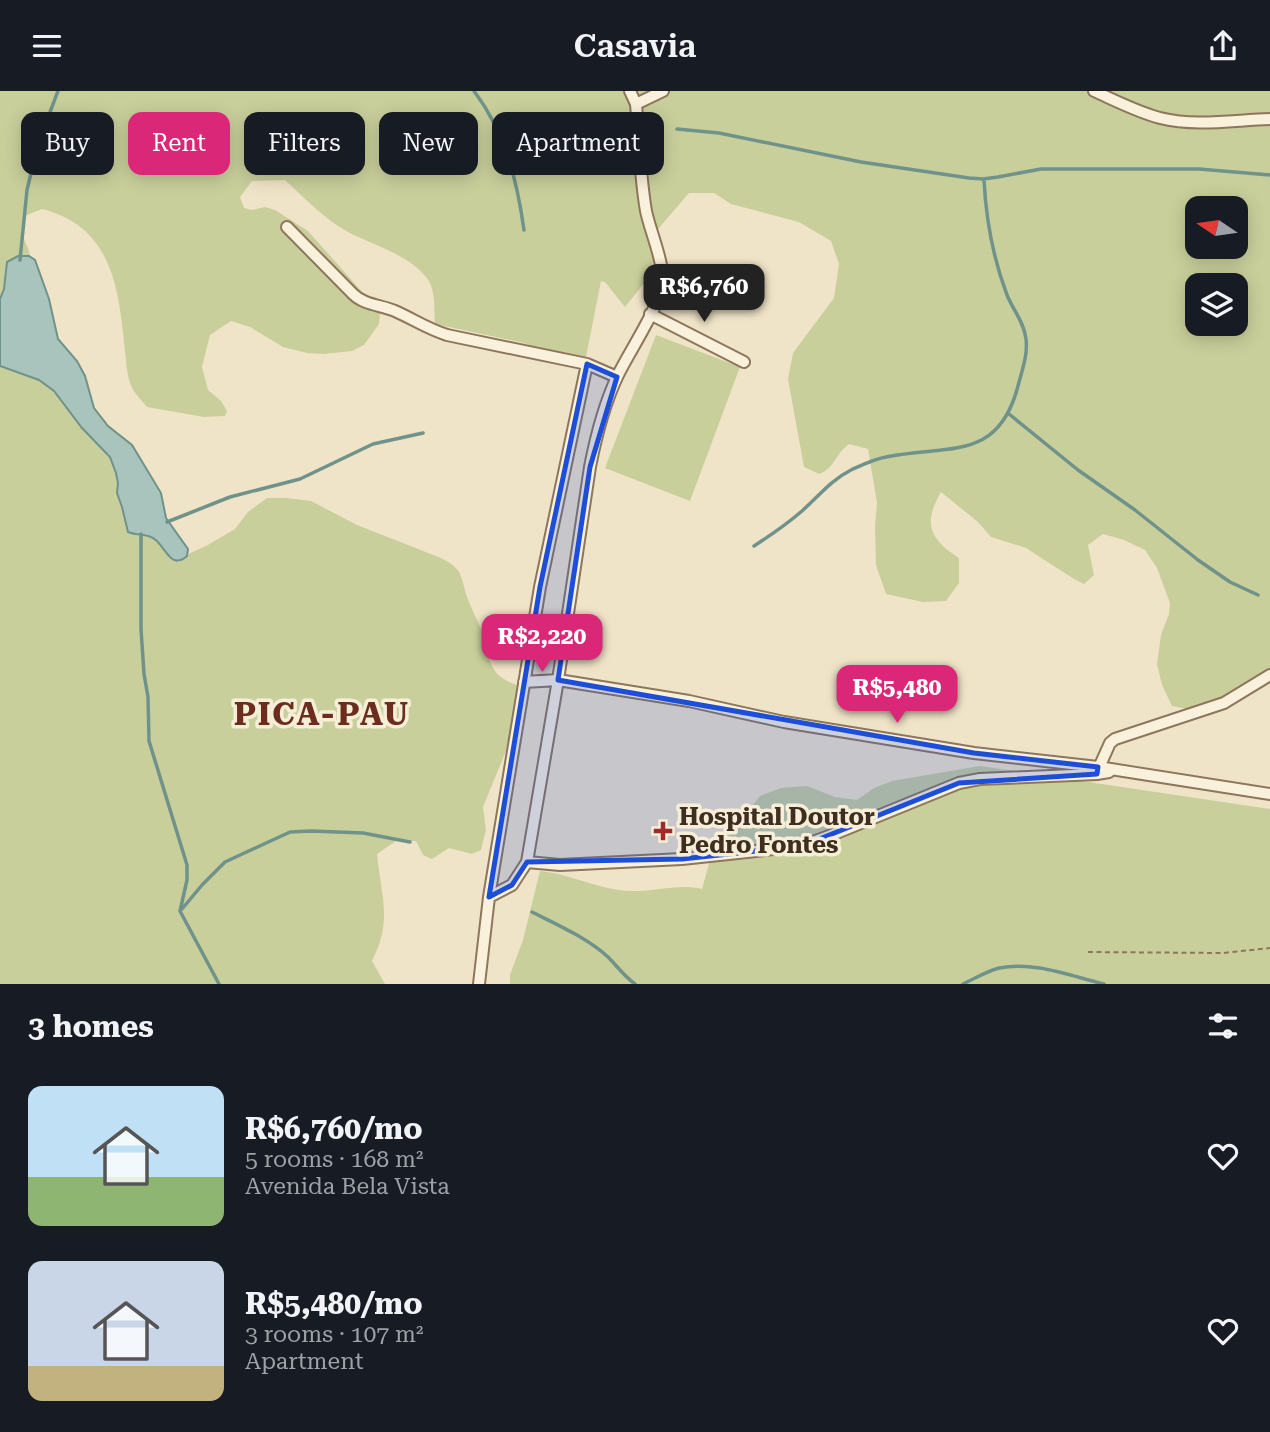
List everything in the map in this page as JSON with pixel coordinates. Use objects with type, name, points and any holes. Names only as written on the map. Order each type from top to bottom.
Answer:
[{"type":"street","points":[[489,897],[512,885],[527,862],[590,467],[600,422],[617,377],[659,296],[663,278],[646,211],[636,104],[630,91]]},
{"type":"street","points":[[636,104],[663,91]]},
{"type":"street","points":[[1094,91],[1137,111],[1174,121],[1191,123],[1270,119]]},
{"type":"street","points":[[287,227],[363,302],[395,311],[431,330],[447,335],[587,365],[617,377]]},
{"type":"street","points":[[650,314],[744,362]]},
{"type":"street","points":[[479,984],[489,897],[540,587],[587,365]]},
{"type":"street","points":[[1097,771],[1110,743],[1115,739],[1224,703],[1270,675]]},
{"type":"street","points":[[524,682],[558,680],[689,701],[784,722],[1097,771]]},
{"type":"street","points":[[527,862],[560,865],[682,859],[802,846],[959,783],[980,779],[1118,770],[1270,794]]},
{"type":"path","points":[[1088,952],[1223,953],[1270,948]]},
{"type":"highlighted area","points":[[587,364],[617,377],[590,467],[558,680],[974,753],[1098,767],[1097,774],[959,783],[802,846],[682,859],[527,862],[512,885],[489,897],[540,587]]},
{"type":"green space","points":[[0,91],[1270,91],[1270,671],[1215,702],[1188,709],[1172,706],[1162,685],[1157,664],[1161,635],[1170,603],[1157,568],[1145,550],[1103,534],[1088,545],[1094,575],[1084,584],[1026,548],[991,537],[978,522],[941,492],[932,513],[932,529],[941,544],[959,558],[959,583],[946,601],[923,602],[886,594],[876,565],[877,503],[868,449],[849,444],[828,468],[819,474],[804,467],[788,379],[793,353],[834,298],[839,264],[831,241],[799,222],[731,204],[714,193],[689,193],[653,235],[653,262],[645,282],[625,307],[605,282],[601,281],[585,362],[520,342],[435,324],[431,287],[417,268],[396,254],[338,226],[285,180],[252,181],[240,197],[244,208],[252,210],[265,207],[275,210],[308,231],[380,312],[379,324],[364,345],[352,351],[324,354],[283,347],[250,327],[231,321],[210,335],[202,367],[208,390],[221,401],[227,411],[225,416],[204,417],[147,407],[136,394],[129,379],[118,298],[106,259],[96,243],[65,217],[42,209],[27,215],[21,228],[30,257],[18,256],[6,267],[0,299]]},
{"type":"green space","points":[[656,335],[740,367],[690,501],[605,468]]},
{"type":"green space","points":[[0,366],[39,380],[54,391],[82,428],[110,457],[116,473],[117,493],[128,532],[150,536],[178,562],[235,529],[248,512],[267,498],[287,498],[311,501],[357,525],[441,558],[454,566],[460,574],[492,666],[501,677],[520,686],[508,746],[483,807],[486,830],[481,850],[472,854],[449,848],[432,859],[423,855],[416,841],[396,841],[377,854],[384,920],[372,961],[385,984],[0,984]]},
{"type":"green space","points":[[980,766],[1270,809],[1270,984],[510,984],[510,975],[523,940],[540,871],[619,890],[684,887],[702,889],[710,860],[760,796],[781,788],[807,786],[835,797],[857,800],[874,788],[892,781]]},
{"type":"water","points":[[18,256],[29,256],[35,260],[49,299],[58,339],[77,361],[85,376],[94,408],[108,426],[132,445],[161,493],[166,518],[188,549],[187,556],[181,560],[171,558],[151,537],[128,532],[117,493],[116,473],[110,457],[82,428],[54,391],[39,380],[0,366],[0,299],[7,262]]},
{"type":"waterway","points":[[20,260],[27,190],[38,144],[58,91]]},
{"type":"waterway","points":[[474,91],[502,140],[518,193],[524,230]]},
{"type":"waterway","points":[[677,129],[719,133],[861,162],[969,178],[983,179],[1041,169],[1199,169],[1270,175]]},
{"type":"waterway","points":[[754,546],[791,520],[851,470],[882,458],[949,449],[984,439],[998,428],[1009,411],[1024,363],[1026,339],[1021,322],[1007,295],[994,253],[984,180]]},
{"type":"waterway","points":[[1009,414],[1078,470],[1135,510],[1198,560],[1230,582],[1258,595]]},
{"type":"waterway","points":[[167,522],[230,497],[300,479],[373,444],[423,433]]},
{"type":"waterway","points":[[141,534],[141,629],[148,697],[149,741],[187,865],[187,880],[180,911],[219,984]]},
{"type":"waterway","points":[[182,909],[225,862],[290,832],[363,833],[410,842]]},
{"type":"waterway","points":[[532,912],[591,944],[635,984]]},
{"type":"waterway","points":[[963,984],[994,969],[1012,966],[1052,970],[1104,984]]},
{"type":"place","name":"Hospital Doutor Pedro Fontes","points":[[663,831]]},
{"type":"district","name":"PICA-PAU","points":[[322,714]]}]
